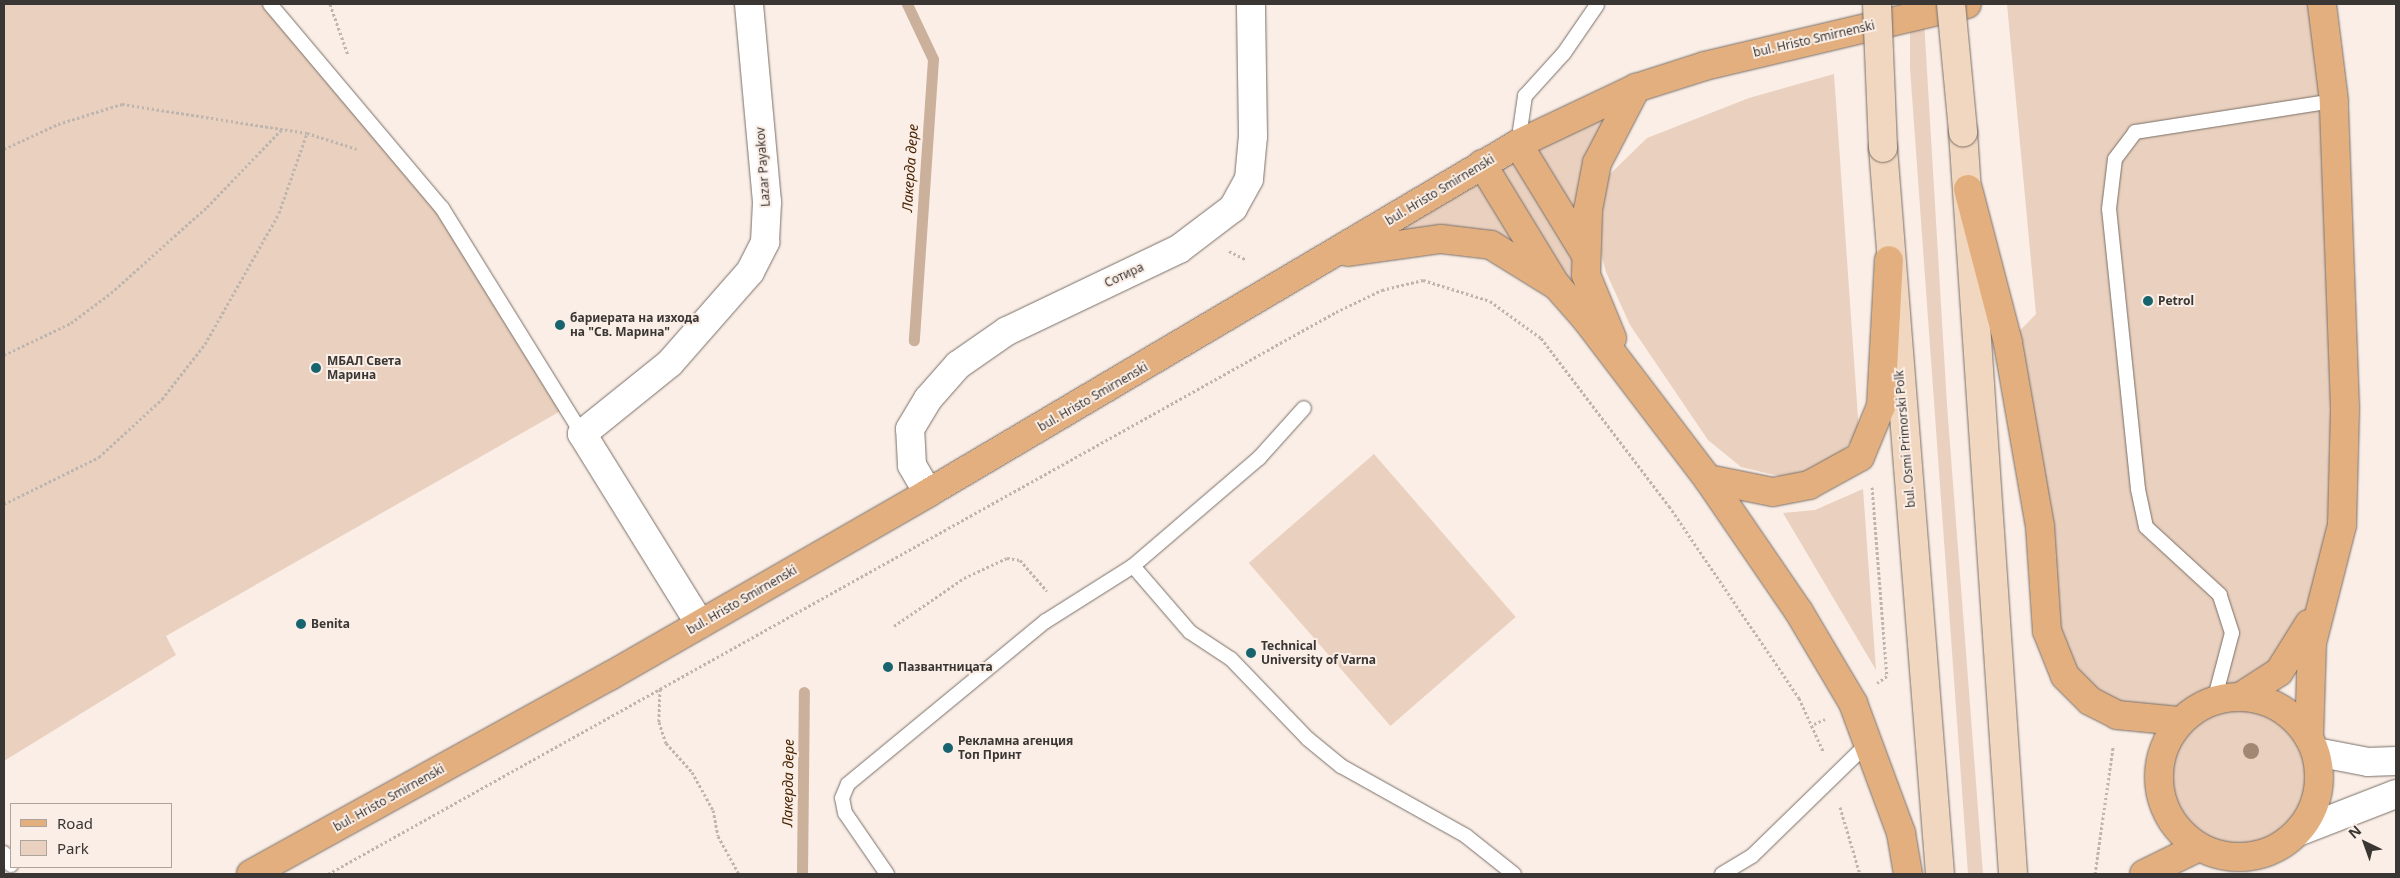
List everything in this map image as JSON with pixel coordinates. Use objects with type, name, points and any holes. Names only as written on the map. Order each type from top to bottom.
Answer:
[{"type":"main road","name":"bul. Osmi Primorski Polk","points":[[1877,4],[1889,260],[1940,874]]},
{"type":"main road","points":[[1951,4],[1968,189],[2013,874]]},
{"type":"main road","name":"bul. Hristo Smirnenski","points":[[251,874],[700,624],[928,493],[1518,144],[1636,88],[1788,44],[1967,4]]},
{"type":"main road","points":[[2179,721],[2159,765],[2161,797],[2174,826],[2199,848],[2233,858],[2251,857],[2268,852],[2298,832],[2312,812],[2319,789],[2312,745],[2308,677],[2322,596],[2342,525],[2346,408],[2334,100],[2322,4]]},
{"type":"main road","points":[[1624,367],[1586,275],[1586,255],[1588,210],[1597,163],[1636,88]]},
{"type":"main road","points":[[1518,144],[1586,255]]},
{"type":"main road","points":[[1482,164],[1557,286],[1624,367],[1708,479],[1799,612],[1853,704],[1901,833],[1908,874]]},
{"type":"main road","points":[[1968,189],[2008,343],[2040,526],[2047,631],[2065,676],[2090,701],[2118,714],[2179,721],[2280,672],[2298,648],[2322,596]]},
{"type":"main road","points":[[1334,254],[1441,239],[1491,245],[1557,286]]},
{"type":"main road","points":[[1708,479],[1773,492],[1809,485],[1838,473],[1860,457],[1869,442],[1881,406],[1889,260]]},
{"type":"main road","points":[[2227,699],[2280,708],[2312,745]]},
{"type":"main road","points":[[2144,874],[2199,848]]},
{"type":"street","name":"Lazar Payakov","points":[[582,434],[670,363],[750,272],[765,242],[767,202],[749,4]]},
{"type":"street","name":"Сотира","points":[[928,493],[912,465],[910,429],[928,399],[958,365],[1007,331],[1179,249],[1233,208],[1249,179],[1253,136],[1251,4]]},
{"type":"street","points":[[582,434],[700,624]]},
{"type":"street","points":[[2312,745],[2368,762],[2396,761]]},
{"type":"street","points":[[2298,832],[2396,794]]},
{"type":"lane","points":[[270,4],[442,208],[582,434]]},
{"type":"lane","points":[[1518,144],[1525,96],[1564,52],[1597,5]]},
{"type":"lane","points":[[2227,699],[2232,633],[2220,595],[2146,527],[2138,489],[2109,209],[2115,159],[2135,132],[2334,100]]},
{"type":"lane","points":[[887,874],[845,813],[842,798],[848,784],[1062,611],[1133,566],[1259,458],[1304,408]]},
{"type":"lane","points":[[1133,566],[1190,632],[1231,659],[1308,739],[1341,766],[1466,836],[1514,874]]},
{"type":"lane","points":[[1722,874],[1752,856],[1868,743]]},
{"type":"path","points":[[4,149],[58,124],[122,104],[307,134],[404,163]]},
{"type":"path","points":[[4,355],[71,323],[111,294],[208,207],[282,129]]},
{"type":"path","points":[[4,504],[99,457],[162,399],[205,344],[279,213],[307,134]]},
{"type":"path","points":[[1814,724],[1853,704],[1887,676],[1869,442]]},
{"type":"path","points":[[894,626],[964,578],[1007,558],[1020,560],[1062,611]]},
{"type":"path","points":[[660,689],[659,722],[666,743],[692,772],[709,802],[718,836],[739,874]]},
{"type":"path","points":[[2095,874],[2118,714]]},
{"type":"green space","name":"МБАЛ Света Марина","points":[[4,4],[270,4],[442,208],[566,408],[166,636],[176,655],[4,761]]},
{"type":"green space","points":[[1910,4],[1923,4],[1947,405],[1983,874],[1968,874],[1910,68]]},
{"type":"green space","points":[[2007,4],[2322,4],[2345,408],[2322,596],[2253,698],[2291,716],[2316,752],[2319,789],[2312,812],[2298,832],[2268,852],[2233,858],[2216,855],[2186,838],[2166,813],[2159,782],[2163,750],[2179,721],[2117,715],[2065,676],[2008,343],[2036,314]]},
{"type":"green space","points":[[1834,74],[1859,432],[1840,455],[1816,471],[1787,478],[1741,467],[1708,440],[1630,325],[1606,272],[1594,227],[1605,179],[1647,138],[1749,98]]},
{"type":"green space","points":[[1636,88],[1597,163],[1586,255],[1625,367],[1557,286],[1491,245],[1334,254]]},
{"type":"green space","points":[[1374,454],[1516,617],[1390,726],[1249,563]]},
{"type":"green space","points":[[1863,489],[1876,670],[1783,513],[1815,510]]},
{"type":"waterway","name":"Лакерда дере","points":[[907,4],[933,59],[914,340]]},
{"type":"waterway","name":"Лакерда дере","points":[[802,874],[804,692]]},
{"type":"place","name":"Petrol","points":[[2148,301]]},
{"type":"place","name":"бариерата на изхода на \"Св. Марина\"","points":[[560,325]]},
{"type":"place","name":"МБАЛ Света Марина","points":[[316,368]]},
{"type":"place","name":"Benita","points":[[301,624]]},
{"type":"place","name":"Technical University of Varna","points":[[1251,653]]},
{"type":"place","name":"Пазвантницата","points":[[888,667]]},
{"type":"place","name":"Рекламна агенция Топ Принт","points":[[948,748]]}]
